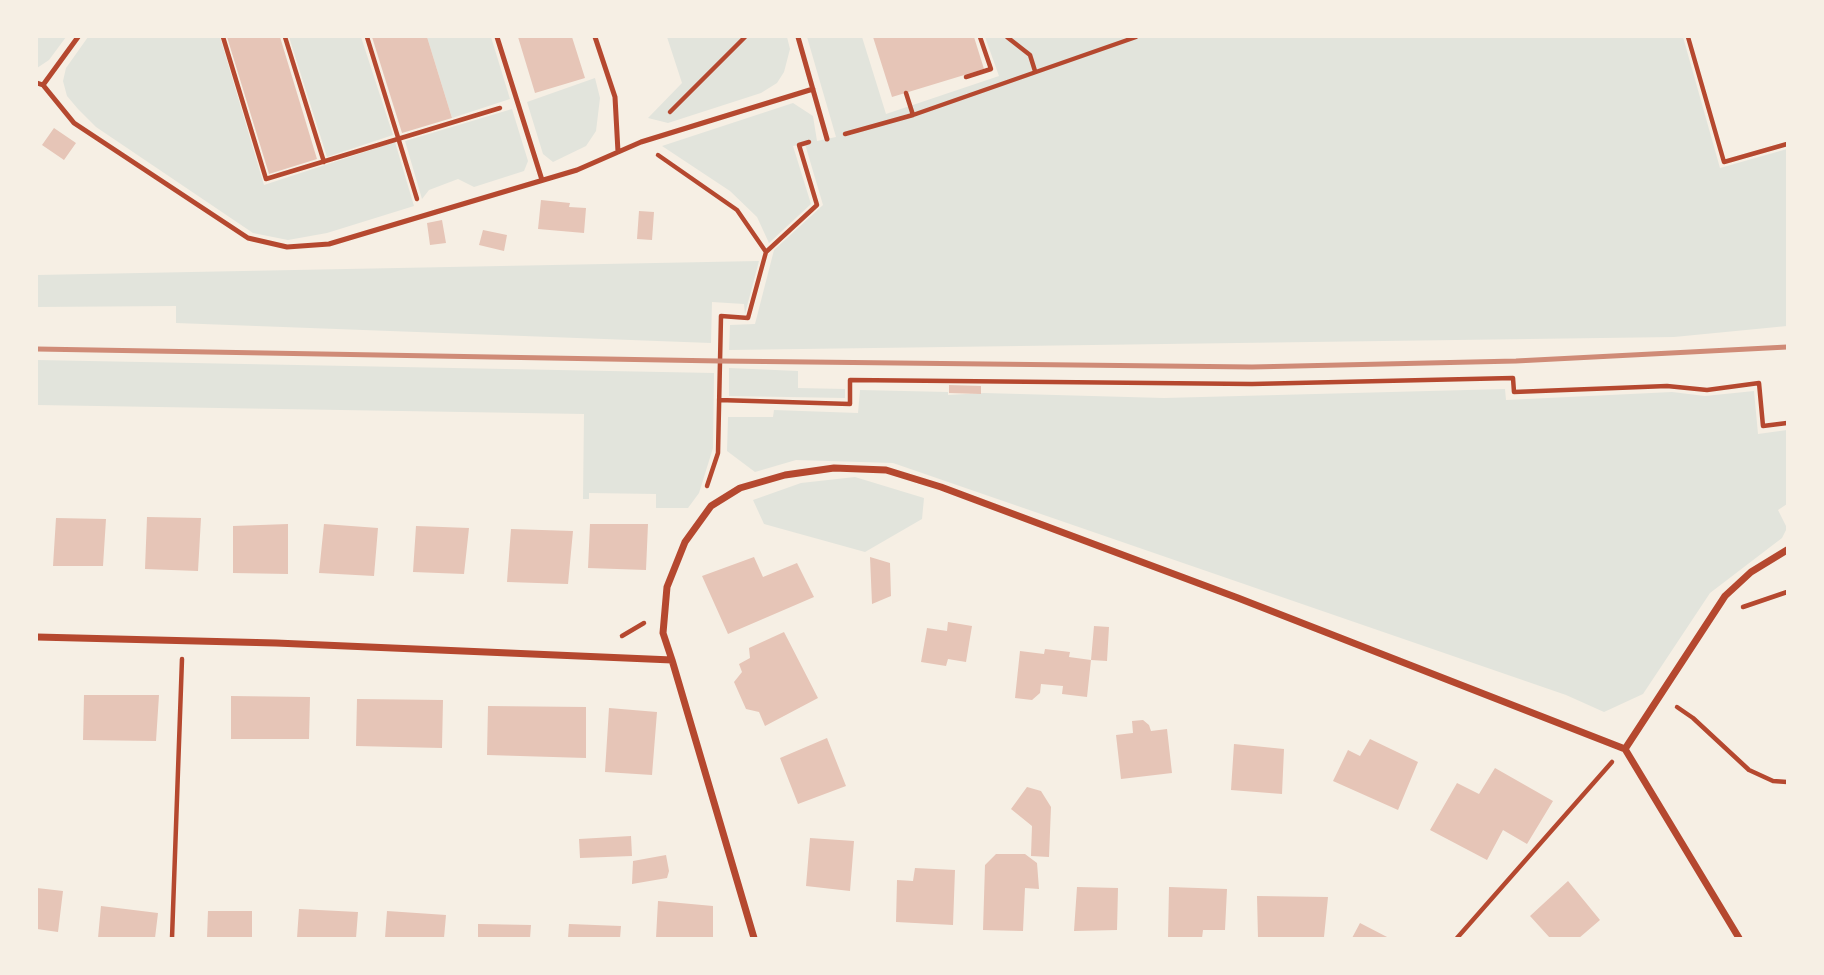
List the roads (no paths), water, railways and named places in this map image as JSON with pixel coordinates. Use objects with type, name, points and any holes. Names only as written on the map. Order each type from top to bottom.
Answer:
[{"type":"street","points":[[754,938],[663,633],[667,587],[685,542],[711,506],[740,488],[785,475],[860,467],[886,470],[941,487],[1625,749],[1740,938]]},
{"type":"street","points":[[1625,749],[1725,596],[1751,572],[1787,550]]},
{"type":"street","points":[[37,637],[276,643],[672,660]]},
{"type":"lane","points":[[78,37],[40,84],[74,123],[247,238],[287,247],[329,244],[578,170],[640,142],[813,89]]},
{"type":"lane","points":[[497,37],[542,180]]},
{"type":"lane","points":[[595,37],[615,97],[618,152]]},
{"type":"lane","points":[[798,37],[827,139]]},
{"type":"railway","points":[[37,349],[1252,367],[1516,361],[1787,347]]}]
